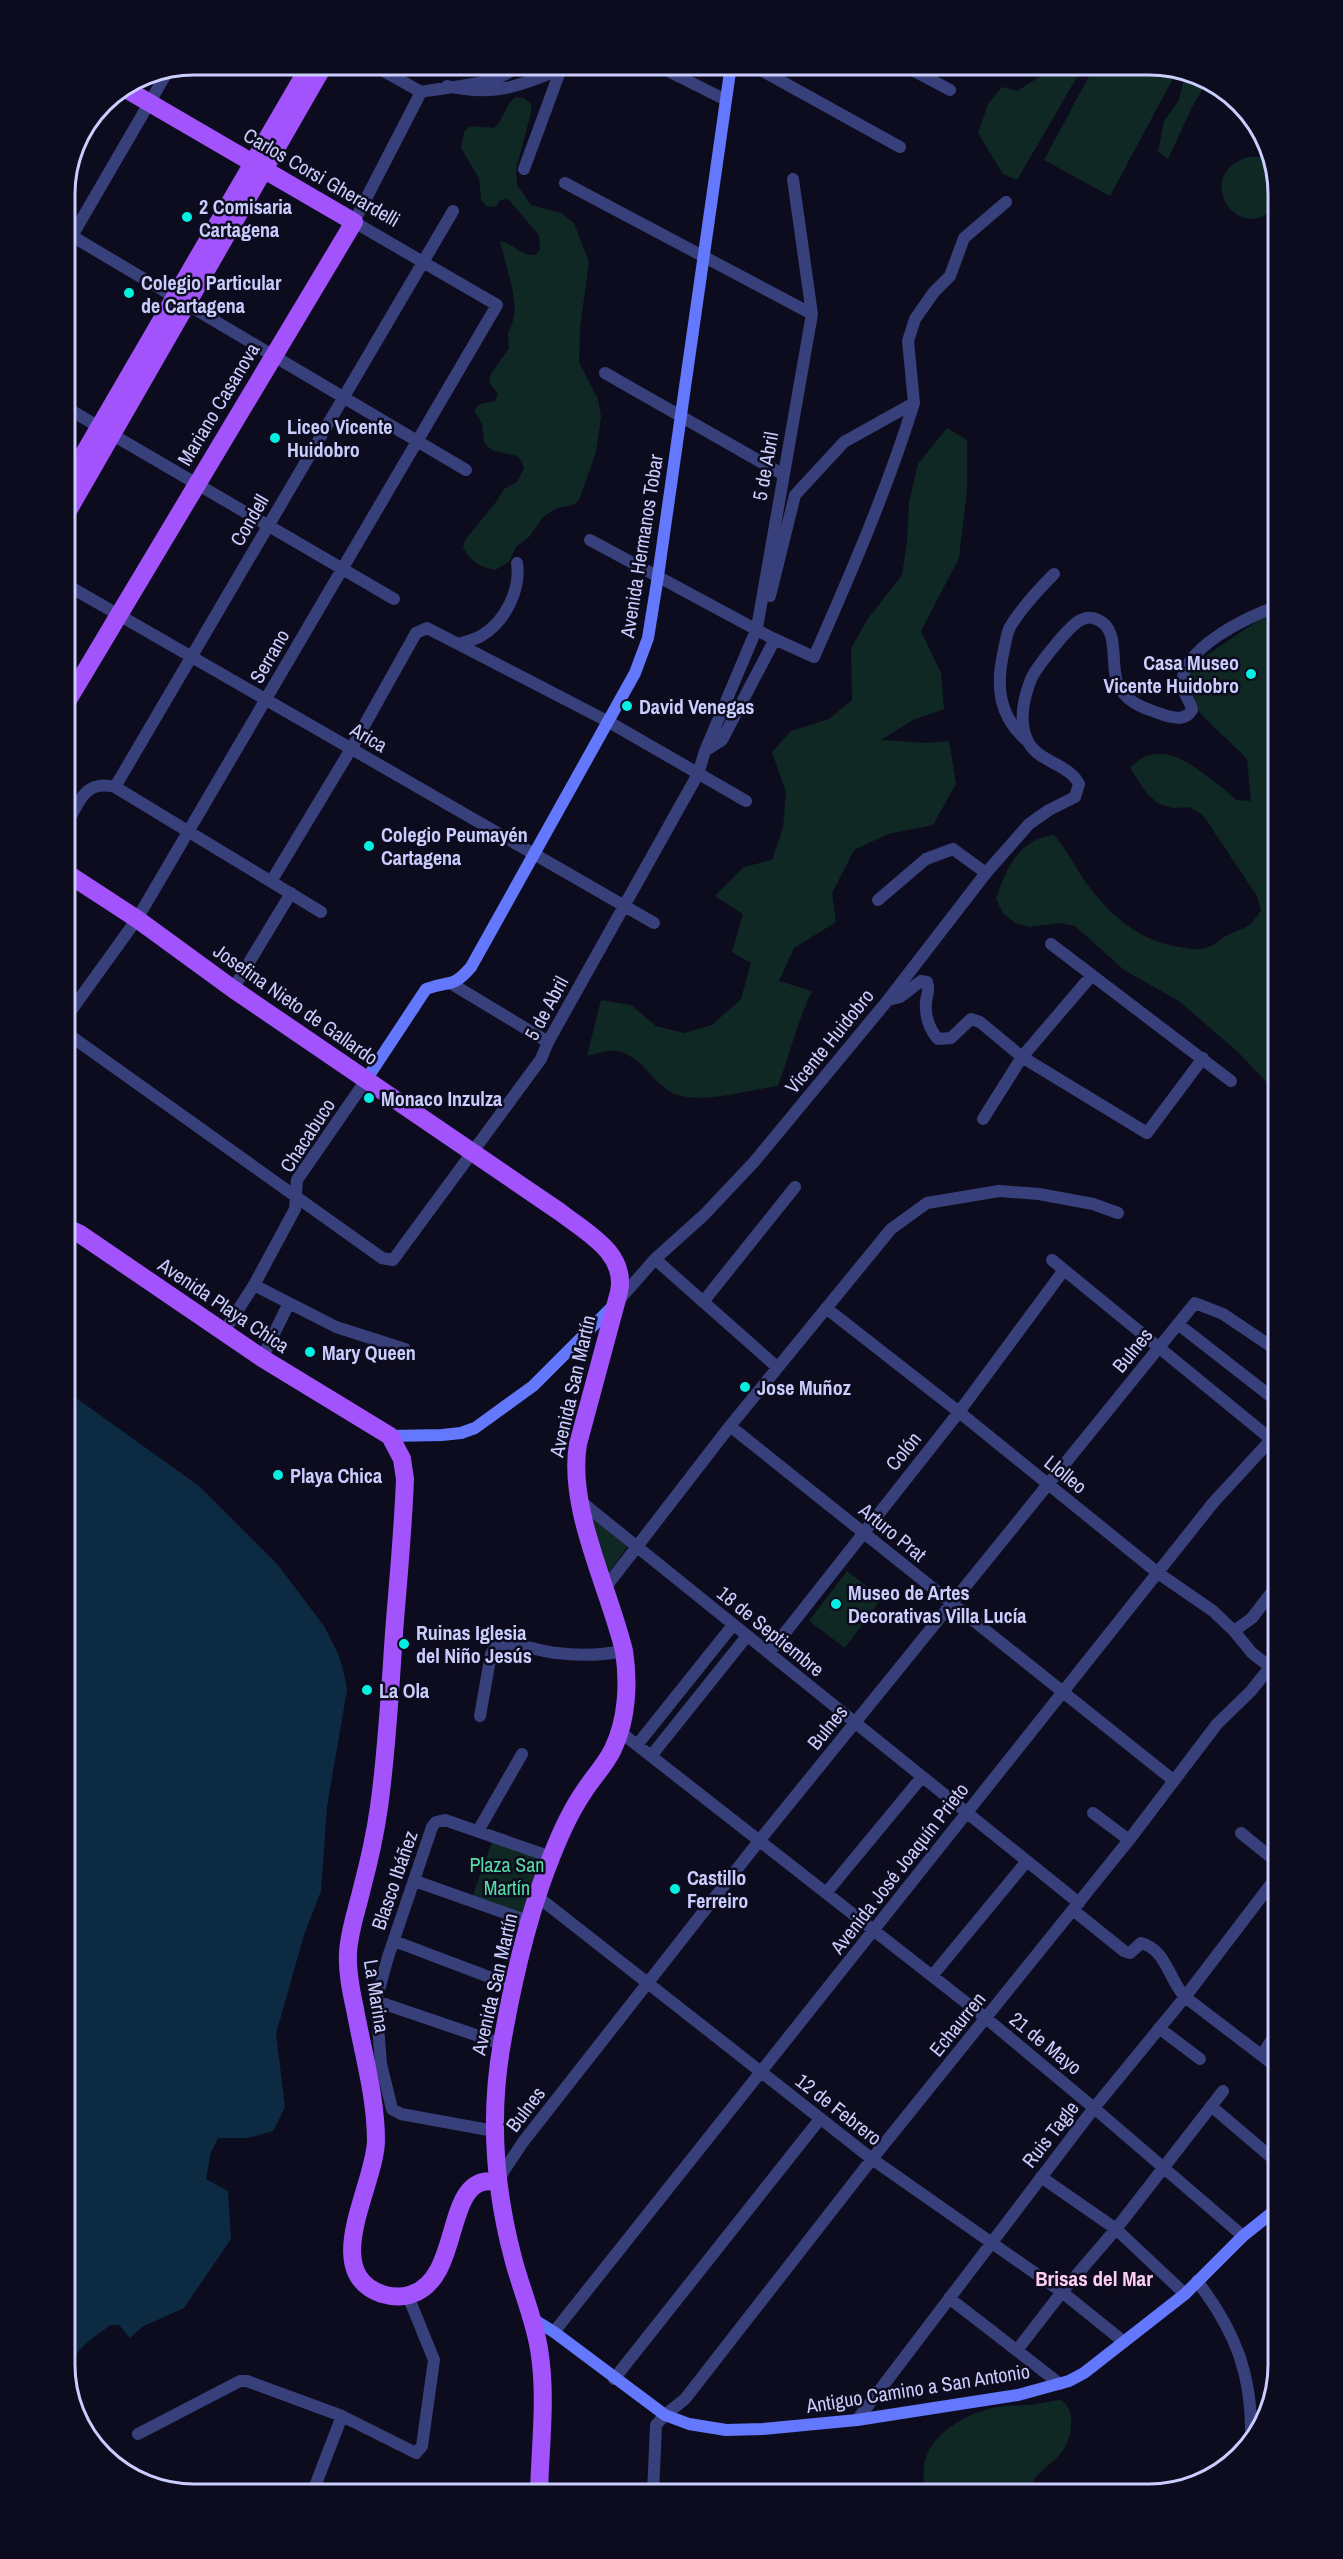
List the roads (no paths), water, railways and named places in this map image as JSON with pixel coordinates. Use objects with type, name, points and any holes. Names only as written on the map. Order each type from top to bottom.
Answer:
[{"type":"main road","points":[[258,167],[304,75]]},
{"type":"main road","points":[[75,495],[106,431],[258,167],[317,75]]},
{"type":"main road","name":"Carlos Corsi Gherardelli","points":[[132,93],[354,222]]},
{"type":"main road","name":"Mariano Casanova","points":[[75,688],[354,222]]},
{"type":"main road","points":[[75,473],[106,431]]},
{"type":"main road","name":"Josefina Nieto de Gallardo","points":[[75,879],[560,1212],[602,1245],[616,1260]]},
{"type":"main road","name":"Avenida Playa Chica","points":[[75,1236],[262,1358],[390,1436]]},
{"type":"main road","name":"Avenida San Martín","points":[[538,2484],[542,2381],[539,2350],[514,2261],[497,2182],[494,2131],[495,2094],[501,2044],[513,1986],[551,1857],[571,1814],[608,1758],[620,1731],[626,1687],[624,1651],[579,1500],[576,1466],[578,1444],[621,1284],[620,1270],[616,1260]]},
{"type":"main road","name":"La Marina","points":[[390,1436],[402,1459],[405,1479],[386,1750],[378,1816],[352,1926],[347,1961],[375,2118],[376,2145],[372,2168],[350,2245],[350,2253],[354,2269],[369,2287],[383,2295],[408,2296]]},
{"type":"main road","points":[[408,2296],[428,2286],[438,2275],[463,2198],[469,2189],[485,2181],[497,2182]]},
{"type":"street","points":[[392,75],[421,92],[486,81],[504,75]]},
{"type":"street","points":[[447,86],[469,91],[503,90],[526,84],[545,75]]},
{"type":"street","points":[[524,169],[558,75]]},
{"type":"street","points":[[676,75],[726,100]]},
{"type":"street","name":"Avenida Hermanos Tobar","points":[[452,984],[462,978],[471,967],[609,722],[646,646],[730,75]]},
{"type":"street","points":[[770,75],[900,147]]},
{"type":"street","points":[[922,75],[950,90]]},
{"type":"street","points":[[75,223],[163,79]]},
{"type":"street","name":"Mariano Casanova","points":[[354,222],[421,92]]},
{"type":"street","name":"5 de Abril","points":[[296,1197],[388,1261],[393,1260],[541,1059],[548,1042],[698,774],[705,751],[757,628],[782,474],[812,314],[793,179]]},
{"type":"street","points":[[566,183],[703,258],[812,314]]},
{"type":"street","points":[[590,540],[775,639],[814,657],[855,564],[896,460],[914,403],[908,341],[915,319],[934,292],[950,276],[964,238],[1006,202]]},
{"type":"street","name":"Condell","points":[[115,787],[453,211]]},
{"type":"street","name":"Carlos Corsi Gherardelli","points":[[354,222],[497,305]]},
{"type":"street","points":[[75,238],[466,470]]},
{"type":"street","name":"Serrano","points":[[75,1005],[137,920],[497,305]]},
{"type":"street","points":[[605,373],[782,474]]},
{"type":"street","points":[[757,628],[766,611],[795,495],[844,442],[914,403]]},
{"type":"street","points":[[75,413],[394,599]]},
{"type":"street","points":[[459,644],[483,635],[506,609],[516,590],[517,563]]},
{"type":"street","points":[[1026,740],[1013,726],[1004,710],[999,692],[999,673],[1009,629],[1035,592],[1054,574]]},
{"type":"street","name":"Arica","points":[[75,590],[654,923]]},
{"type":"street","points":[[1026,740],[1023,715],[1026,694],[1032,677],[1049,653],[1082,619],[1100,620],[1108,627],[1112,636],[1117,682],[1122,692],[1141,706],[1180,718],[1188,716],[1192,710],[1183,688],[1186,672],[1194,657],[1230,628],[1268,610]]},
{"type":"street","points":[[272,880],[351,749],[416,633],[427,628],[609,722],[746,801]]},
{"type":"street","points":[[705,751],[722,740],[775,639]]},
{"type":"street","name":"Vicente Huidobro","points":[[390,1436],[461,1433],[475,1428],[532,1386],[615,1305],[655,1259],[704,1215],[754,1162],[888,1000],[986,873],[1029,824],[1049,810],[1072,800],[1078,793],[1079,784],[1075,777],[1040,757],[1026,740]]},
{"type":"street","points":[[75,810],[88,789],[97,784],[115,787],[272,880],[321,912]]},
{"type":"street","points":[[878,900],[926,859],[953,849],[986,873]]},
{"type":"street","points":[[233,989],[291,893]]},
{"type":"street","points":[[1051,944],[1231,1081]]},
{"type":"street","points":[[983,1119],[1022,1057],[1092,975]]},
{"type":"street","points":[[888,1000],[900,997],[921,981],[927,982],[930,990],[926,1001],[928,1022],[931,1032],[938,1039],[951,1038],[971,1019],[980,1022],[1022,1057],[1147,1133],[1203,1058]]},
{"type":"street","points":[[452,984],[548,1042]]},
{"type":"street","name":"Chacabuco","points":[[223,1333],[254,1285],[295,1209],[297,1180],[426,989],[437,985],[452,984]]},
{"type":"street","points":[[75,1039],[296,1197]]},
{"type":"street","points":[[703,1302],[795,1187]]},
{"type":"street","points":[[605,1588],[730,1425],[891,1229],[927,1203],[999,1191],[1039,1194],[1093,1204],[1118,1213]]},
{"type":"street","points":[[655,1259],[777,1367]]},
{"type":"street","points":[[1052,1260],[1159,1348],[1268,1433]]},
{"type":"street","name":"Colón","points":[[769,1653],[959,1412],[1064,1270]]},
{"type":"street","points":[[254,1285],[336,1327],[405,1350]]},
{"type":"street","points":[[262,1358],[289,1303]]},
{"type":"street","name":"Bulnes","points":[[497,2182],[523,2142],[759,1841],[1195,1303],[1223,1314],[1268,1344]]},
{"type":"street","name":"Llolleo","points":[[826,1308],[1158,1573],[1213,1611],[1252,1653],[1268,1662]]},
{"type":"street","points":[[1178,1324],[1268,1394]]},
{"type":"street","name":"Arturo Prat","points":[[730,1425],[1173,1780]]},
{"type":"street","name":"Avenida José Joaquín Prieto","points":[[554,2332],[1213,1503],[1268,1447]]},
{"type":"street","name":"18 de Septiembre","points":[[579,1500],[1027,1861],[1124,1952],[1133,1951],[1141,1943],[1154,1949],[1164,1960],[1176,1986],[1185,1997],[1268,2060]]},
{"type":"street","points":[[1234,1631],[1252,1618],[1268,1597]]},
{"type":"street","points":[[637,1745],[733,1625]]},
{"type":"street","points":[[651,1756],[747,1636]]},
{"type":"street","points":[[480,1716],[490,1654],[497,1645],[508,1643],[543,1651],[574,1654],[624,1651]]},
{"type":"street","name":"Echaurren","points":[[665,2415],[685,2399],[872,2159],[1076,1907],[1217,1724],[1268,1674]]},
{"type":"street","name":"21 de Mayo","points":[[620,1731],[987,2019],[1243,2236]]},
{"type":"street","points":[[477,1831],[522,1754]]},
{"type":"street","points":[[826,1893],[922,1777]]},
{"type":"street","points":[[1093,1813],[1128,1840]]},
{"type":"street","name":"Blasco Ibáñez","points":[[494,2131],[401,2114],[392,2109],[381,2064],[376,2001],[432,1827],[436,1822],[445,1820],[551,1857]]},
{"type":"street","points":[[1241,1833],[1268,1855]]},
{"type":"street","points":[[932,1976],[1027,1861]]},
{"type":"street","points":[[415,1881],[531,1922]]},
{"type":"street","name":"Ruis Tagle","points":[[857,2420],[1094,2108],[1185,1997],[1268,1888]]},
{"type":"street","name":"12 de Febrero","points":[[538,1897],[872,2159],[1062,2292],[1124,2342]]},
{"type":"street","points":[[394,1941],[513,1986]]},
{"type":"street","points":[[376,2001],[501,2044]]},
{"type":"street","points":[[1160,2028],[1200,2059]]},
{"type":"street","points":[[1262,2055],[1268,2046]]},
{"type":"street","points":[[1017,2350],[1164,2169],[1223,2091]]},
{"type":"street","points":[[1211,2106],[1268,2154]]},
{"type":"street","points":[[614,2379],[820,2119]]},
{"type":"street","points":[[1041,2177],[1116,2229],[1185,2294]]},
{"type":"street","name":"Antiguo Camino a San Antonio","points":[[532,2319],[554,2332],[665,2415],[690,2424],[726,2430],[763,2429],[857,2420],[1018,2395],[1060,2384],[1084,2373],[1185,2294],[1243,2236],[1268,2216]]},
{"type":"street","points":[[1197,2281],[1226,2322],[1234,2339],[1245,2375],[1251,2427]]},
{"type":"street","points":[[138,2434],[240,2381],[255,2383],[342,2416],[414,2453],[421,2449],[434,2360],[408,2296]]},
{"type":"street","points":[[949,2298],[1060,2384]]},
{"type":"street","points":[[1250,2407],[1259,2411]]},
{"type":"street","points":[[653,2484],[654,2436],[656,2425],[665,2415]]},
{"type":"street","points":[[316,2484],[342,2416]]},
{"type":"water","points":[[75,1397],[199,1486],[278,1565],[324,1626],[338,1654],[347,1690],[327,1807],[321,1891],[304,1935],[276,2034],[285,2107],[273,2131],[248,2138],[218,2138],[211,2152],[206,2179],[228,2191],[231,2239],[184,2308],[142,2327],[130,2338],[119,2325],[110,2325],[75,2357]]},
{"type":"place","name":"2 Comisaria Cartagena","points":[[187,217]]},
{"type":"place","name":"Colegio Particular de Cartagena","points":[[129,293]]},
{"type":"place","name":"Liceo Vicente Huidobro","points":[[275,438]]},
{"type":"place","name":"Casa Museo Vicente Huidobro","points":[[1251,674]]},
{"type":"place","name":"David Venegas","points":[[627,706]]},
{"type":"place","name":"Colegio Peumayén Cartagena","points":[[369,846]]},
{"type":"place","name":"Monaco Inzulza","points":[[369,1098]]},
{"type":"place","name":"Mary Queen","points":[[310,1352]]},
{"type":"place","name":"Jose Muñoz","points":[[745,1387]]},
{"type":"place","name":"Playa Chica","points":[[278,1475]]},
{"type":"place","name":"Museo de Artes Decorativas Villa Lucía","points":[[836,1604]]},
{"type":"place","name":"Ruinas Iglesia del Niño Jesús","points":[[404,1644]]},
{"type":"place","name":"La Ola","points":[[367,1690]]},
{"type":"place","name":"Castillo Ferreiro","points":[[675,1889]]},
{"type":"district","name":"Brisas del Mar","points":[[1094,2278]]},
{"type":"park label","name":"Plaza San Martín","points":[[507,1876]]}]
